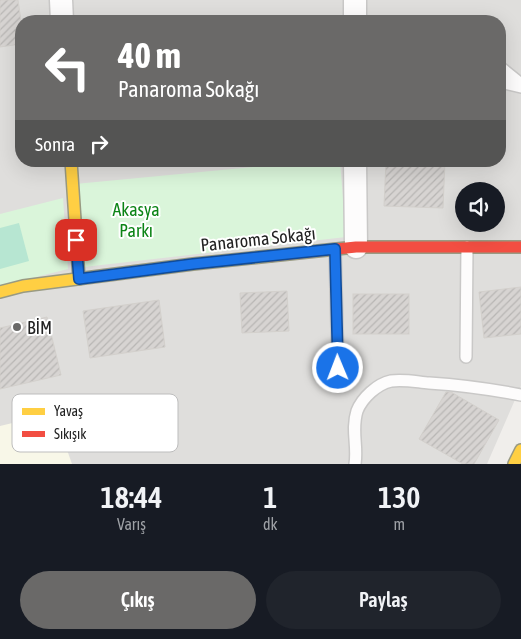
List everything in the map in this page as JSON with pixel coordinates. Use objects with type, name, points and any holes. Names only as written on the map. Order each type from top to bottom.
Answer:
[{"type":"street","points":[[61,0],[62,15]]},
{"type":"street","points":[[355,15],[356,0]]},
{"type":"street","points":[[71,167],[79,279]]},
{"type":"street","points":[[345,248],[355,167]]},
{"type":"street","name":"Panaroma Sokağı","points":[[0,292],[23,286],[193,264],[345,248],[521,248]]},
{"type":"street","points":[[514,464],[521,450]]},
{"type":"lane","points":[[506,72],[521,86]]},
{"type":"lane","points":[[506,83],[521,86]]},
{"type":"lane","points":[[466,358],[467,247]]},
{"type":"lane","points":[[338,368],[345,248]]},
{"type":"lane","points":[[355,464],[353,426],[358,409],[364,399],[379,386],[390,382],[415,381],[484,388],[521,395]]},
{"type":"shaded area","points":[[0,0],[521,0],[521,386],[487,464],[0,464]]},
{"type":"shaded area","points":[[12,423],[12,452],[68,452],[72,464],[0,464],[0,426]]},
{"type":"green space","name":"Akasya Parkı","points":[[254,167],[340,167],[346,237],[84,267],[75,184]]},
{"type":"green space","points":[[63,198],[68,269],[0,286],[0,214]]},
{"type":"green space","points":[[19,223],[29,261],[0,269],[0,228]]},
{"type":"building","points":[[0,0],[18,0],[20,15],[15,15],[15,45],[0,47]]},
{"type":"building","points":[[386,167],[445,167],[443,208],[384,206]]},
{"type":"building","points":[[521,287],[521,334],[484,338],[479,292]]},
{"type":"building","points":[[287,291],[289,331],[242,333],[240,293]]},
{"type":"building","points":[[353,294],[409,294],[409,334],[353,334]]},
{"type":"building","points":[[159,300],[165,347],[90,358],[83,311]]},
{"type":"building","points":[[47,317],[61,375],[0,389],[0,328]]},
{"type":"building","points":[[446,392],[451,392],[499,420],[474,464],[463,464],[419,439]]},
{"type":"traffic: slow","points":[[71,167],[79,279]]},
{"type":"traffic: slow","points":[[0,292],[23,286],[270,256]]},
{"type":"traffic: slow","points":[[514,464],[521,450]]},
{"type":"traffic: jam","points":[[270,256],[356,247],[521,247]]},
{"type":"place","name":"BİM","points":[[17,327]]},
{"type":"route","points":[[76,240],[79,279],[193,264],[335,249],[338,368]]}]
